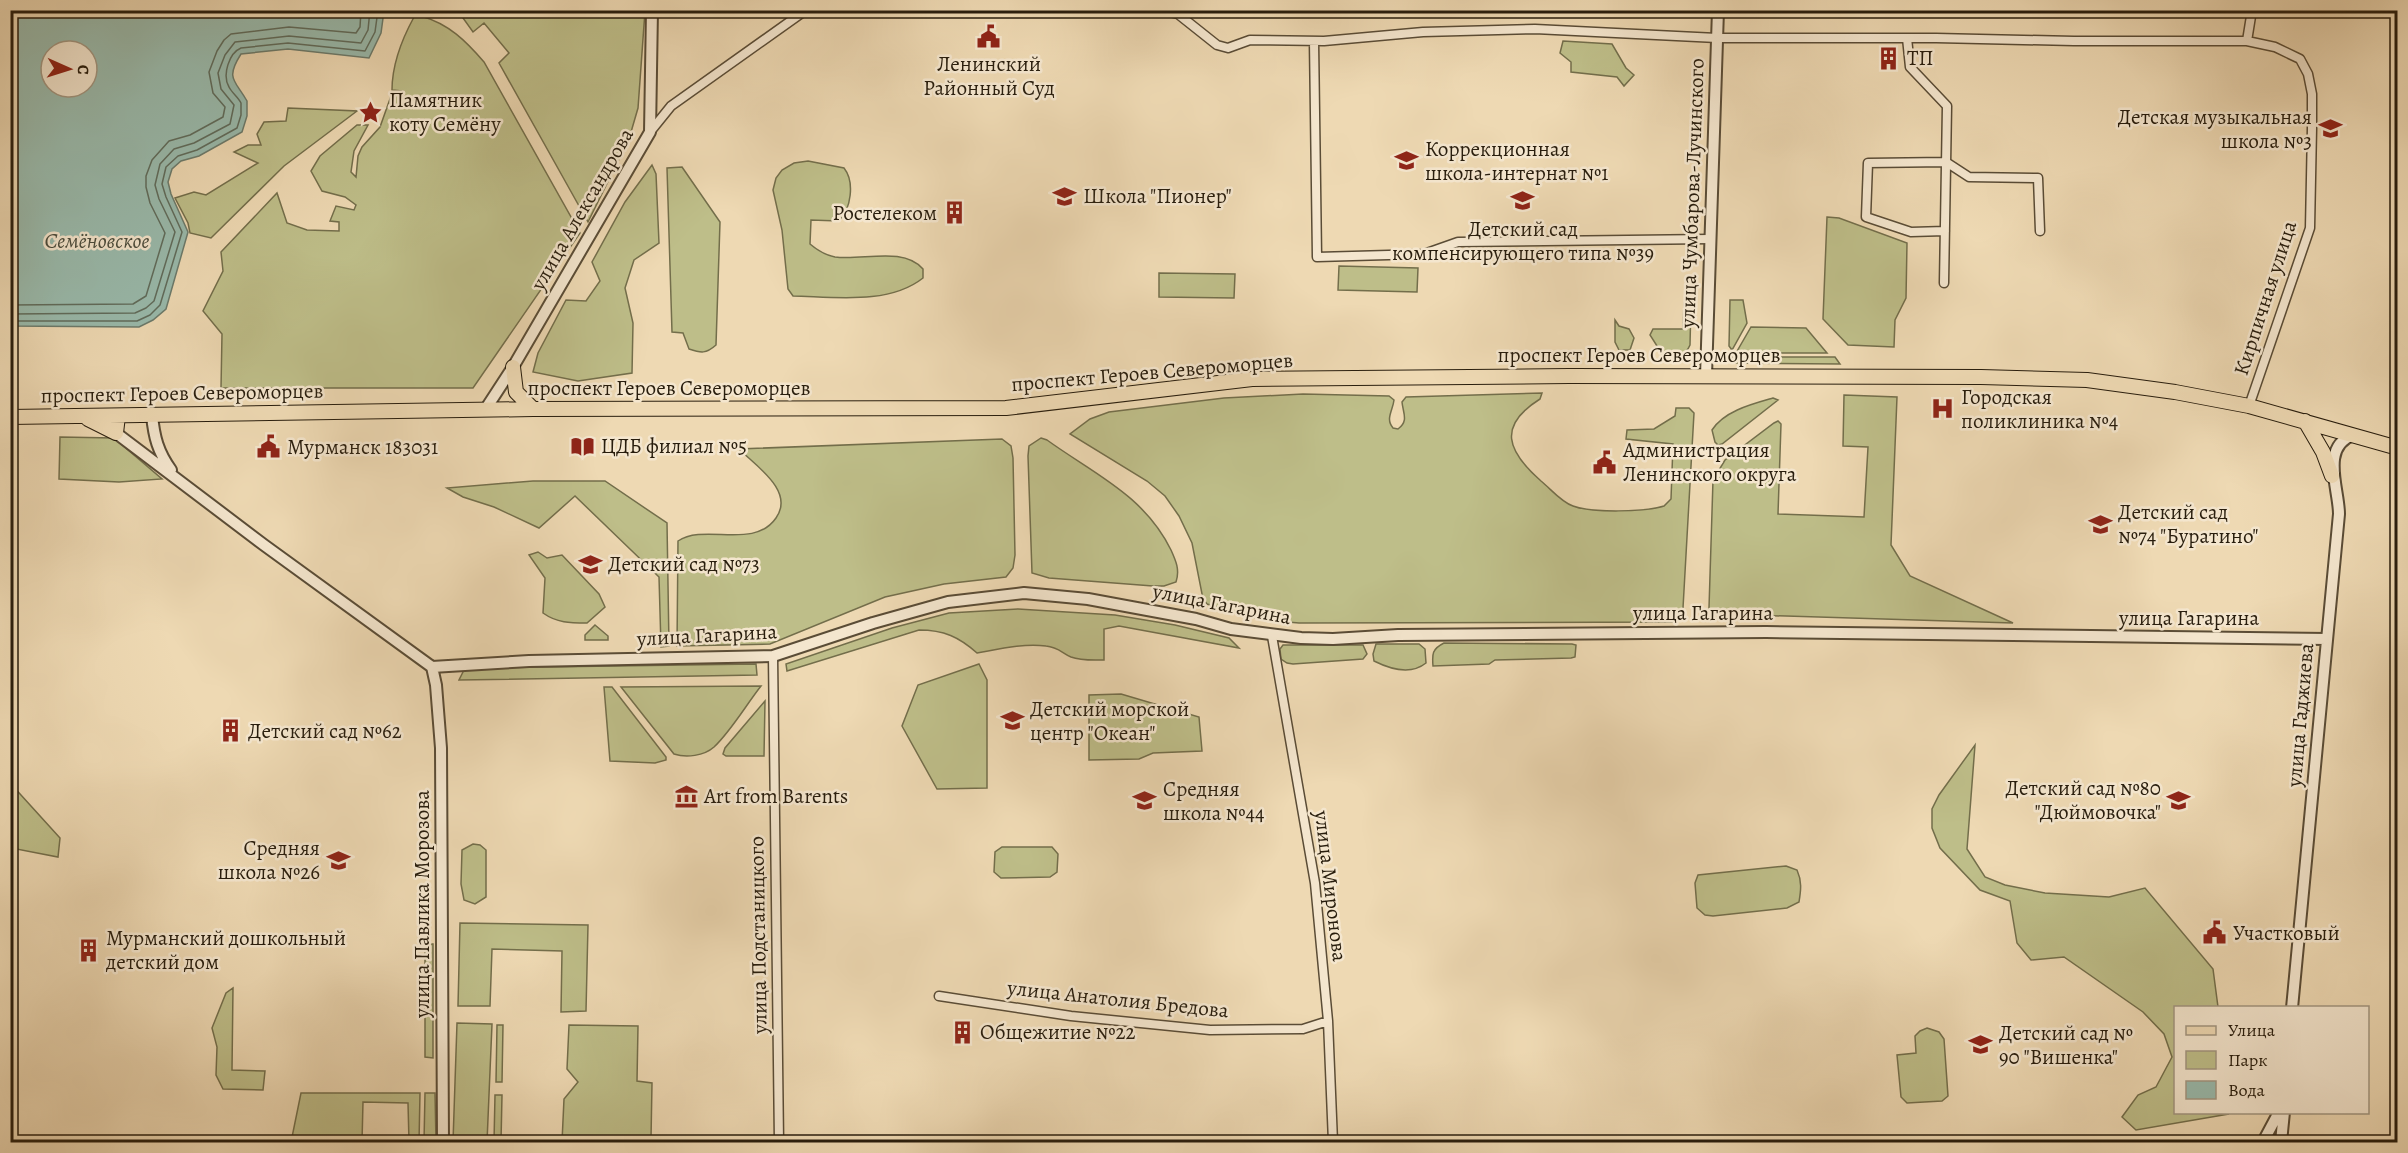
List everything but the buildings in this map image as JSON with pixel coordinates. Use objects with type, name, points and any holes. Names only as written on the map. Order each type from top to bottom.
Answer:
[{"type":"main road","points":[[513,367],[516,392],[533,409]]},
{"type":"main road","name":"проспект Героев Североморцев","points":[[10,417],[533,409],[1006,408],[1251,380],[1970,376],[2087,380],[2175,392],[2249,406],[2397,448]]},
{"type":"main road","points":[[84,417],[116,434],[118,416]]},
{"type":"main road","points":[[2306,421],[2323,452],[2332,476]]},
{"type":"street","name":"улица Александрова","points":[[485,410],[513,367],[650,132],[652,10]]},
{"type":"street","points":[[650,132],[671,106],[806,10]]},
{"type":"street","points":[[1161,10],[1178,14],[1222,47],[1234,46],[1250,40],[1314,41],[1423,32],[1535,29],[1717,38],[2247,41],[2252,10]]},
{"type":"street","name":"улица Чумбарова-Лучинского","points":[[1706,376],[1718,10]]},
{"type":"street","points":[[1907,38],[1910,67],[1947,106],[1944,283]]},
{"type":"street","points":[[1314,41],[1317,257],[1424,254],[1458,242],[1710,239]]},
{"type":"street","name":"Кирпичная улица","points":[[2247,41],[2275,47],[2300,59],[2308,74],[2312,94],[2313,172],[2310,228],[2249,406]]},
{"type":"street","points":[[1945,231],[1911,232],[1866,217],[1868,163],[1946,162],[1969,177],[2038,178],[2040,231]]},
{"type":"street","points":[[152,415],[153,434],[160,455],[180,483]]},
{"type":"street","points":[[116,434],[432,667]]},
{"type":"street","name":"улица Гаджиева","points":[[2292,1006],[2339,510],[2332,476],[2337,449],[2342,441],[2353,435]]},
{"type":"street","name":"улица Гагарина","points":[[432,667],[529,661],[773,656],[873,623],[948,602],[1024,593],[1088,599],[1272,636],[1333,639],[1398,635],[1766,632],[2327,639]]},
{"type":"street","name":"улица Миронова","points":[[1272,636],[1312,863],[1328,1021],[1334,1143]]},
{"type":"street","name":"улица Подстаницкого","points":[[773,656],[779,1143]]},
{"type":"street","name":"улица Павлика Морозова","points":[[432,667],[436,685],[441,748],[443,1143]]},
{"type":"street","name":"улица Анатолия Бредова","points":[[939,996],[1071,1016],[1210,1030],[1303,1029],[1328,1021]]},
{"type":"street","points":[[2263,1143],[2278,1114]]},
{"type":"street","points":[[2281,1143],[2284,1114]]},
{"type":"green space","points":[[458,11],[645,11],[638,108],[629,139],[588,222],[499,63],[509,53],[484,23],[473,32]]},
{"type":"green space","points":[[421,16],[431,19],[456,34],[484,62],[580,233],[473,388],[221,388],[222,334],[203,311],[223,271],[221,252],[277,193],[287,223],[307,230],[339,231],[339,222],[330,221],[336,206],[354,210],[356,205],[345,197],[322,191],[311,171],[320,156],[357,125],[368,125],[354,151],[351,172],[356,177],[358,156],[362,147],[380,127],[391,96],[402,91],[392,90],[396,62],[414,17]]},
{"type":"green space","points":[[1563,41],[1612,44],[1626,68],[1634,75],[1624,86],[1617,77],[1571,72],[1571,62],[1560,53]]},
{"type":"green space","points":[[288,108],[357,111],[284,166],[211,238],[190,233],[188,223],[175,198],[194,192],[206,195],[258,163],[234,152],[248,145],[261,145],[257,134],[264,122],[286,121]]},
{"type":"green space","points":[[808,161],[844,168],[850,180],[849,203],[843,216],[839,221],[811,220],[810,244],[821,252],[835,257],[893,256],[905,258],[915,262],[923,269],[923,278],[909,287],[878,296],[844,298],[793,296],[788,289],[782,230],[773,190],[776,178],[782,170],[794,163]]},
{"type":"green space","points":[[652,165],[656,174],[659,243],[634,260],[625,288],[633,323],[632,373],[578,381],[533,372],[538,353],[566,300],[586,301],[600,281],[592,262],[625,202]]},
{"type":"green space","points":[[682,167],[720,222],[716,345],[703,352],[689,349],[683,333],[672,332],[667,168]]},
{"type":"green space","points":[[1827,217],[1839,218],[1907,243],[1906,298],[1895,320],[1894,347],[1848,345],[1823,319]]},
{"type":"green space","points":[[1339,266],[1418,268],[1417,292],[1338,290]]},
{"type":"green space","points":[[1159,273],[1235,274],[1234,298],[1159,297]]},
{"type":"green space","points":[[1730,300],[1743,300],[1747,323],[1732,350],[1729,346]]},
{"type":"green space","points":[[1684,303],[1691,303],[1690,345],[1683,354],[1664,357],[1650,335],[1653,329],[1683,329]]},
{"type":"green space","points":[[1615,320],[1619,326],[1629,329],[1634,338],[1630,350],[1619,350],[1615,342]]},
{"type":"green space","points":[[1751,327],[1806,328],[1827,353],[1736,353]]},
{"type":"green space","points":[[1733,357],[1835,357],[1840,364],[1733,363]]},
{"type":"green space","points":[[1542,393],[1540,399],[1517,419],[1512,429],[1514,449],[1529,470],[1560,498],[1573,506],[1592,510],[1632,510],[1664,506],[1671,499],[1673,444],[1626,439],[1627,430],[1654,429],[1675,416],[1676,408],[1689,408],[1694,413],[1683,608],[1681,616],[1675,622],[1299,623],[1263,620],[1207,604],[1203,599],[1192,543],[1179,516],[1165,496],[1147,481],[1070,434],[1090,419],[1109,412],[1224,398],[1303,394],[1389,396],[1394,400],[1390,414],[1391,425],[1398,429],[1404,420],[1402,402],[1406,397]]},
{"type":"green space","points":[[1844,395],[1897,397],[1891,545],[1910,576],[2013,623],[1717,614],[1709,608],[1713,480],[1725,460],[1774,423],[1778,421],[1781,424],[1778,514],[1864,517],[1868,447],[1843,446]]},
{"type":"green space","points":[[1773,398],[1778,400],[1722,444],[1718,445],[1715,442],[1712,430],[1717,423],[1739,409]]},
{"type":"green space","points":[[60,437],[114,438],[162,479],[119,482],[59,479]]},
{"type":"green space","points":[[1041,438],[1116,487],[1147,514],[1173,554],[1177,570],[1176,582],[1164,586],[1153,586],[1049,578],[1032,573],[1028,456],[1029,446]]},
{"type":"green space","points":[[1002,439],[1011,446],[1013,458],[1015,555],[1013,568],[1006,577],[944,584],[885,597],[770,644],[677,646],[678,541],[702,534],[755,533],[767,527],[776,518],[781,508],[781,498],[771,480],[739,449]]},
{"type":"green space","points":[[533,481],[605,481],[667,523],[669,646],[661,647],[659,577],[575,496],[539,528],[494,507],[463,497],[447,488]]},
{"type":"green space","points":[[538,552],[547,558],[562,555],[599,594],[605,607],[587,623],[559,621],[543,613],[545,578],[529,555]]},
{"type":"green space","points":[[1018,609],[1115,615],[1175,625],[1229,638],[1239,648],[1119,626],[1104,629],[1104,660],[1088,660],[1071,657],[1054,648],[1038,645],[977,653],[951,636],[936,631],[919,630],[787,671],[786,664],[892,628],[949,613]]},
{"type":"green space","points":[[595,625],[608,636],[608,640],[585,640],[585,635]]},
{"type":"green space","points":[[1444,643],[1576,645],[1575,657],[1571,658],[1495,660],[1489,664],[1433,666],[1434,652]]},
{"type":"green space","points":[[1376,644],[1419,644],[1425,649],[1426,663],[1407,670],[1387,666],[1374,661],[1373,654]]},
{"type":"green space","points":[[1283,645],[1363,645],[1367,654],[1363,659],[1293,664],[1281,659],[1280,649]]},
{"type":"green space","points":[[756,664],[757,675],[459,680],[465,668]]},
{"type":"green space","points":[[979,664],[987,680],[987,788],[937,789],[902,726],[918,685]]},
{"type":"green space","points":[[761,686],[714,747],[700,754],[689,756],[674,754],[621,687]]},
{"type":"green space","points":[[604,687],[612,687],[666,760],[655,763],[610,761]]},
{"type":"green space","points":[[1121,694],[1199,717],[1202,751],[1153,753],[1139,759],[1089,760],[1089,695]]},
{"type":"green space","points":[[765,701],[764,756],[726,756],[723,754],[725,748]]},
{"type":"green space","points":[[1975,745],[1967,849],[1985,877],[2005,885],[2045,893],[2109,897],[2145,888],[2213,969],[2218,1006],[2174,1006],[2174,1114],[2229,1114],[2136,1130],[2122,1117],[2138,1095],[2156,1087],[2172,1057],[2164,1034],[2143,1012],[2064,957],[2031,960],[2017,943],[2010,901],[1980,890],[1940,848],[1932,828],[1932,809],[1939,795]]},
{"type":"green space","points":[[11,784],[60,838],[58,857],[11,848]]},
{"type":"green space","points":[[473,844],[480,845],[486,850],[486,897],[475,904],[464,900],[461,884],[462,850]]},
{"type":"green space","points":[[1002,847],[1052,847],[1058,854],[1057,872],[1050,877],[1001,878],[994,872],[995,852]]},
{"type":"green space","points":[[1786,866],[1797,870],[1801,886],[1799,902],[1787,908],[1713,916],[1705,915],[1697,908],[1695,883],[1698,875]]},
{"type":"green space","points":[[460,923],[588,925],[586,1011],[561,1012],[562,951],[492,949],[490,1006],[458,1006]]},
{"type":"green space","points":[[425,944],[433,944],[433,1058],[425,1057]]},
{"type":"green space","points":[[233,988],[232,1070],[265,1071],[263,1090],[223,1089],[216,1075],[217,1047],[212,1028],[226,993]]},
{"type":"green space","points":[[457,1023],[492,1024],[487,1142],[453,1142]]},
{"type":"green space","points":[[497,1025],[503,1025],[502,1082],[496,1082]]},
{"type":"green space","points":[[569,1025],[638,1026],[637,1081],[652,1083],[651,1139],[641,1142],[562,1142],[564,1099],[578,1082],[567,1069]]},
{"type":"green space","points":[[1927,1028],[1939,1032],[1944,1039],[1948,1096],[1942,1101],[1907,1103],[1901,1097],[1897,1055],[1916,1053],[1915,1036]]},
{"type":"green space","points":[[301,1093],[420,1093],[419,1142],[409,1142],[408,1103],[363,1102],[362,1142],[291,1142]]},
{"type":"green space","points":[[425,1093],[435,1093],[436,1142],[424,1142]]},
{"type":"green space","points":[[495,1095],[502,1095],[501,1142],[494,1142]]},
{"type":"water","name":"Семёновское","points":[[11,11],[384,11],[381,33],[369,58],[288,49],[241,54],[233,74],[247,101],[247,116],[242,132],[199,156],[181,161],[172,169],[168,182],[171,194],[188,232],[166,309],[153,320],[139,327],[11,326]]},
{"type":"place","name":"Ленинский Районный Суд","points":[[989,36]]},
{"type":"place","name":"ТП","points":[[1889,58]]},
{"type":"place","name":"Памятник коту Семёну","points":[[371,112]]},
{"type":"place","name":"Детская музыкальная школа №3","points":[[2330,129]]},
{"type":"place","name":"Коррекционная школа-интернат №1","points":[[1407,161]]},
{"type":"place","name":"Школа \"Пионер\"","points":[[1065,196]]},
{"type":"place","name":"Детский сад компенсирующего типа №39","points":[[1523,201]]},
{"type":"place","name":"Ростелеком","points":[[955,213]]},
{"type":"place","name":"Городская поликлиника №4","points":[[1943,409]]},
{"type":"place","name":"ЦДБ филиал №5","points":[[583,446]]},
{"type":"place","name":"Мурманск 183031","points":[[269,447]]},
{"type":"place","name":"Администрация Ленинского округа","points":[[1605,462]]},
{"type":"place","name":"Детский сад №74 \"Буратино\"","points":[[2100,524]]},
{"type":"place","name":"Детский сад №73","points":[[590,564]]},
{"type":"place","name":"Детский морской центр \"Океан\"","points":[[1012,721]]},
{"type":"place","name":"Детский сад №62","points":[[230,731]]},
{"type":"place","name":"Art from Barents","points":[[686,796]]},
{"type":"place","name":"Детский сад №80 \"Дюймовочка\"","points":[[2179,800]]},
{"type":"place","name":"Средняя школа №44","points":[[1145,801]]},
{"type":"place","name":"Средняя школа №26","points":[[338,860]]},
{"type":"place","name":"Участковый","points":[[2215,933]]},
{"type":"place","name":"Мурманский дошкольный детский дом","points":[[88,950]]},
{"type":"place","name":"Общежитие №22","points":[[962,1032]]},
{"type":"place","name":"Детский сад № 90 \"Вишенка\"","points":[[1981,1045]]}]
